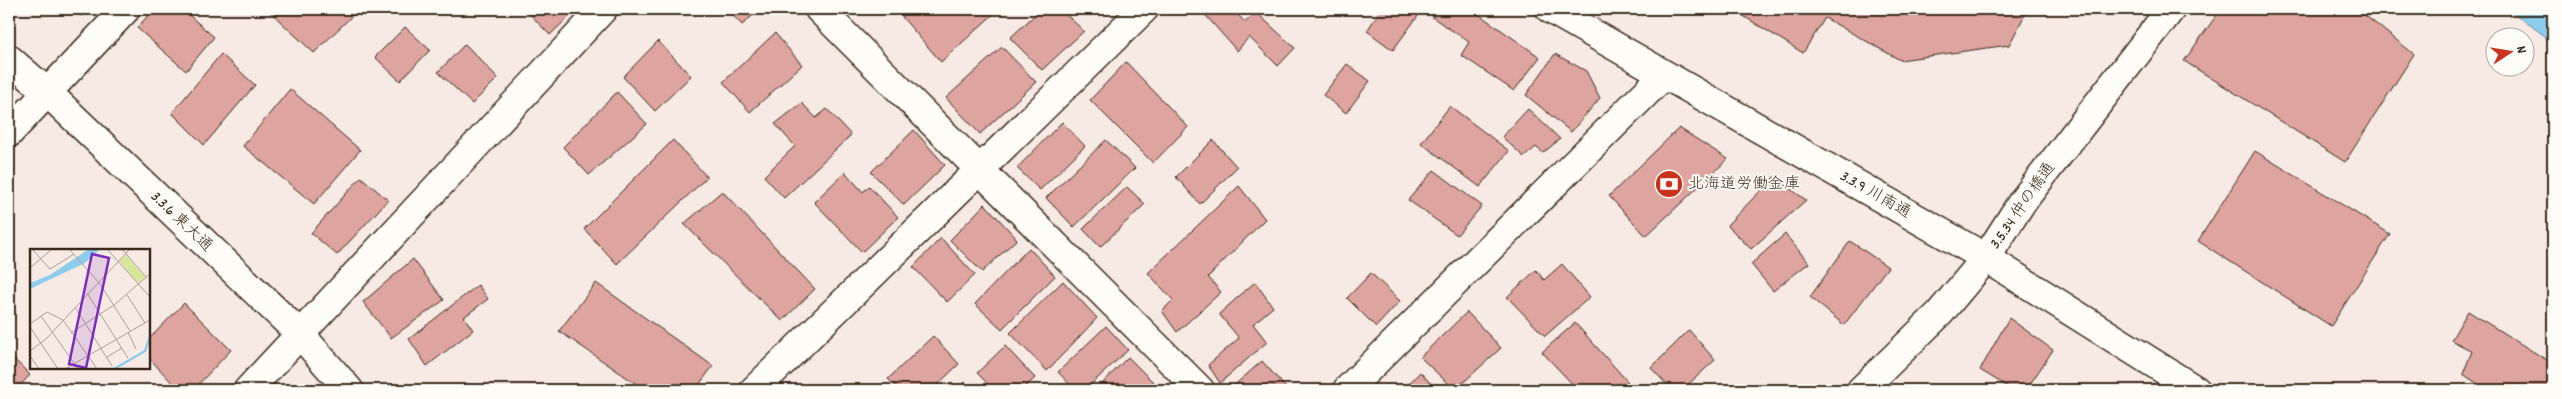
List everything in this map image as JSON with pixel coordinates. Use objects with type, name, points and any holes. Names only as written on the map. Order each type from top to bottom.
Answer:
[{"type":"street","points":[[9,133],[126,9]]},
{"type":"street","points":[[248,390],[603,9]]},
{"type":"street","points":[[819,9],[1200,390]]},
{"type":"street","points":[[754,390],[978,169],[1144,9]]},
{"type":"street","name":"3.3.9 川南通","points":[[1550,9],[1986,258],[2196,390]]},
{"type":"street","name":"3.5.34 仲の橋通","points":[[1861,390],[1940,313],[1986,258],[2022,202],[2171,9]]},
{"type":"street","name":"3.3.6 東大通","points":[[9,59],[47,92],[300,334],[349,390]]},
{"type":"street","points":[[1347,390],[1664,75]]},
{"type":"water","points":[[2508,9],[2553,9],[2553,42]]},
{"type":"building","points":[[73,9],[88,9],[81,16]]},
{"type":"building","points":[[154,9],[182,9],[214,37],[186,71],[137,28]]},
{"type":"building","points":[[267,9],[359,9],[314,53]]},
{"type":"building","points":[[525,9],[577,9],[550,35]]},
{"type":"building","points":[[727,9],[760,9],[742,25]]},
{"type":"building","points":[[911,9],[999,9],[941,62],[902,17]]},
{"type":"building","points":[[1041,9],[1060,9],[1084,31],[1042,70],[1010,38]]},
{"type":"building","points":[[1200,9],[1240,9],[1235,12],[1245,22],[1257,13],[1295,48],[1278,66],[1249,37],[1237,51]]},
{"type":"building","points":[[1381,9],[1423,9],[1393,50],[1367,31]]},
{"type":"building","points":[[1438,9],[1471,9],[1540,57],[1514,91],[1461,55],[1469,42],[1432,17]]},
{"type":"building","points":[[1732,9],[2028,9],[2009,45],[1900,60],[1825,18],[1803,53]]},
{"type":"building","points":[[2221,9],[2357,9],[2414,54],[2345,162],[2184,61]]},
{"type":"building","points":[[405,27],[430,50],[400,81],[375,57]]},
{"type":"building","points":[[775,33],[802,65],[750,112],[723,82]]},
{"type":"building","points":[[658,41],[691,76],[655,111],[623,77]]},
{"type":"building","points":[[465,44],[498,78],[472,104],[438,72]]},
{"type":"building","points":[[1002,47],[1036,82],[980,134],[946,98]]},
{"type":"building","points":[[221,54],[255,85],[204,145],[172,113]]},
{"type":"building","points":[[1555,54],[1586,71],[1600,98],[1571,132],[1526,95]]},
{"type":"building","points":[[1126,62],[1188,127],[1153,163],[1090,100]]},
{"type":"building","points":[[1347,64],[1370,81],[1346,113],[1323,95]]},
{"type":"building","points":[[290,89],[360,150],[314,204],[243,146]]},
{"type":"building","points":[[617,92],[647,124],[589,175],[563,147]]},
{"type":"building","points":[[802,103],[816,118],[827,109],[851,135],[784,198],[764,176],[795,146],[775,124]]},
{"type":"building","points":[[1450,106],[1509,151],[1480,187],[1421,143]]},
{"type":"building","points":[[1528,109],[1560,139],[1543,153],[1536,147],[1524,157],[1502,137]]},
{"type":"building","points":[[1062,122],[1085,146],[1040,190],[1017,168]]},
{"type":"building","points":[[1679,128],[1728,159],[1646,236],[1609,196]]},
{"type":"building","points":[[914,130],[945,165],[904,205],[871,172]]},
{"type":"building","points":[[673,140],[707,177],[617,264],[584,229]]},
{"type":"building","points":[[1106,140],[1135,168],[1074,227],[1046,198]]},
{"type":"building","points":[[1213,140],[1237,167],[1200,204],[1176,177]]},
{"type":"building","points":[[2255,151],[2390,234],[2331,326],[2198,241]]},
{"type":"building","points":[[1434,170],[1482,206],[1457,235],[1408,200]]},
{"type":"building","points":[[845,172],[863,192],[869,186],[898,217],[862,252],[814,202]]},
{"type":"building","points":[[361,177],[388,200],[337,255],[311,233]]},
{"type":"building","points":[[1774,177],[1806,200],[1751,249],[1727,225]]},
{"type":"building","points":[[1239,186],[1265,219],[1208,277],[1221,292],[1177,332],[1162,311],[1173,300],[1148,273]]},
{"type":"building","points":[[1127,187],[1145,204],[1100,247],[1083,229]]},
{"type":"building","points":[[722,191],[815,289],[782,321],[684,224]]},
{"type":"building","points":[[985,204],[1017,239],[982,272],[950,240]]},
{"type":"building","points":[[1785,234],[1809,263],[1773,291],[1751,264]]},
{"type":"building","points":[[941,238],[975,275],[947,302],[913,267]]},
{"type":"building","points":[[1850,241],[1888,267],[1844,325],[1810,297]]},
{"type":"building","points":[[1029,248],[1055,276],[1002,329],[975,304]]},
{"type":"building","points":[[413,259],[444,300],[391,338],[363,302]]},
{"type":"building","points":[[1562,264],[1590,297],[1545,336],[1507,297],[1536,270],[1544,280]]},
{"type":"building","points":[[1371,273],[1400,301],[1376,327],[1347,298]]},
{"type":"building","points":[[1063,281],[1097,318],[1047,371],[1010,333]]},
{"type":"building","points":[[1255,282],[1273,307],[1253,324],[1267,342],[1220,383],[1208,365],[1239,338],[1219,314]]},
{"type":"building","points":[[596,283],[713,366],[695,390],[645,390],[559,331]]},
{"type":"building","points":[[478,285],[488,299],[464,317],[473,330],[427,366],[409,339]]},
{"type":"building","points":[[184,303],[231,350],[193,390],[179,390],[150,359],[150,338]]},
{"type":"building","points":[[2468,311],[2553,364],[2553,390],[2487,390],[2463,374],[2472,351],[2451,340]]},
{"type":"building","points":[[1467,312],[1501,348],[1455,390],[1420,357]]},
{"type":"building","points":[[2009,318],[2053,350],[2026,390],[2013,390],[1980,370]]},
{"type":"building","points":[[1575,323],[1628,382],[1619,390],[1578,390],[1542,352]]},
{"type":"building","points":[[1106,326],[1128,350],[1085,390],[1075,390],[1058,372]]},
{"type":"building","points":[[1689,330],[1715,360],[1682,390],[1672,390],[1651,368]]},
{"type":"building","points":[[933,336],[959,364],[932,390],[900,390],[888,379]]},
{"type":"building","points":[[1005,346],[1035,378],[1022,390],[994,390],[977,373]]},
{"type":"building","points":[[9,354],[30,375],[16,390],[9,390]]},
{"type":"building","points":[[1128,357],[1155,384],[1148,390],[1096,390]]},
{"type":"building","points":[[1262,361],[1288,390],[1230,390],[1230,389]]},
{"type":"building","points":[[1420,372],[1437,390],[1403,390]]},
{"type":"building","points":[[965,382],[972,390],[957,390]]},
{"type":"place","name":"北海道労働金庫","points":[[1669,184]]}]
